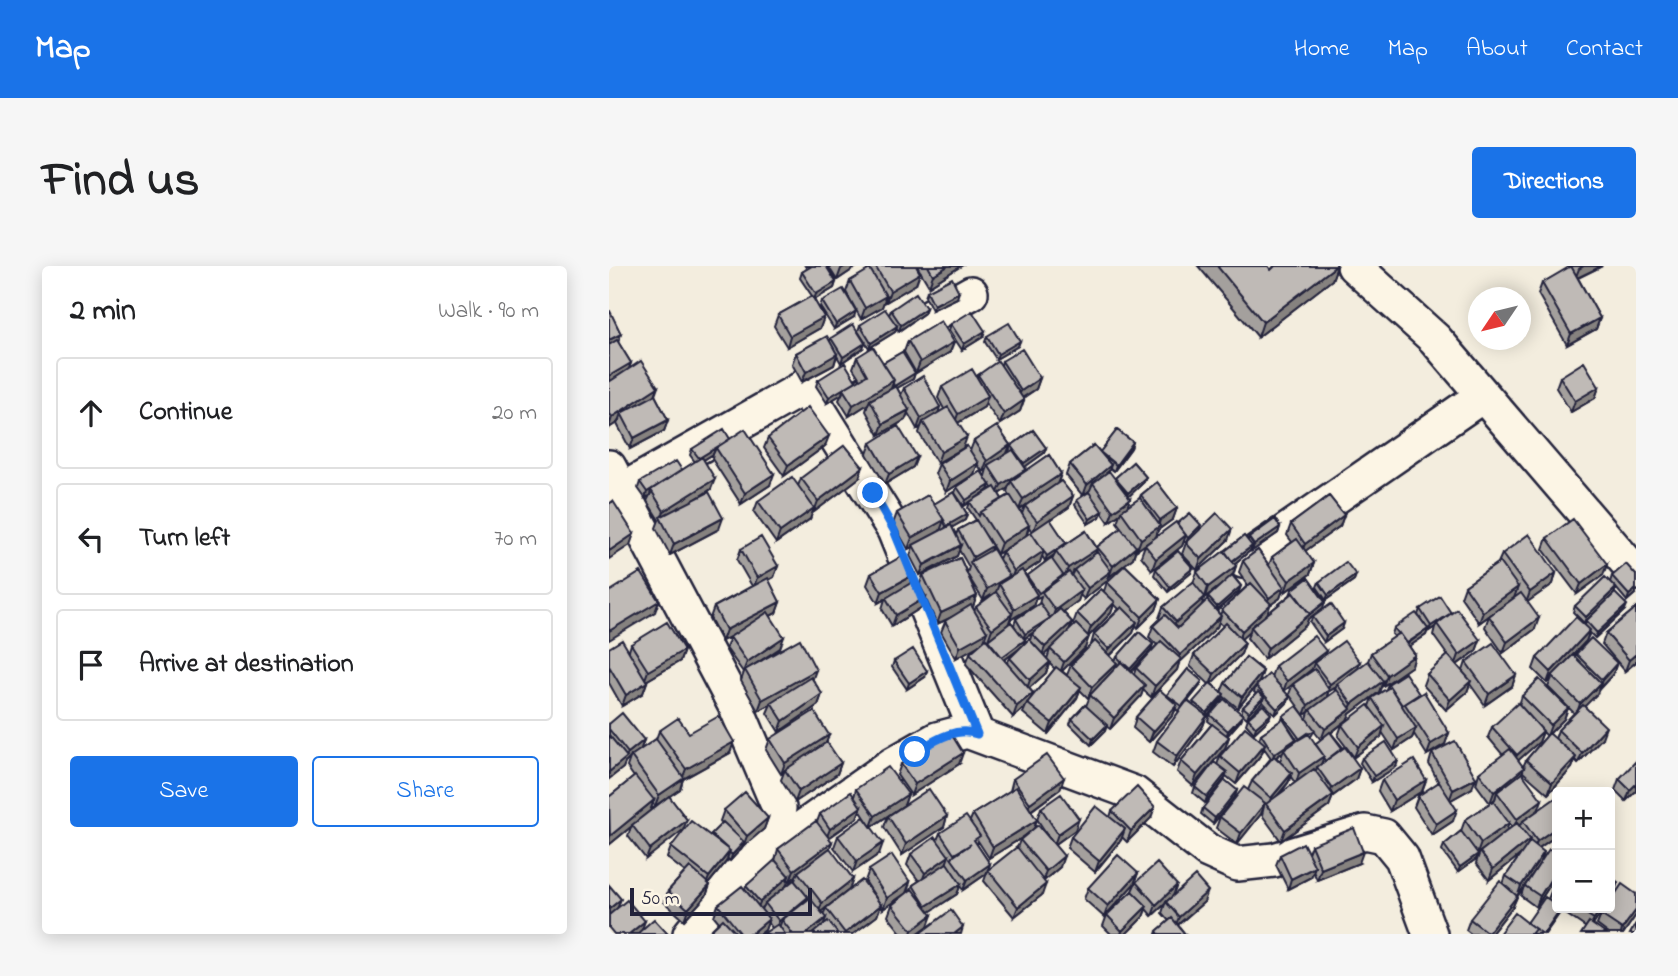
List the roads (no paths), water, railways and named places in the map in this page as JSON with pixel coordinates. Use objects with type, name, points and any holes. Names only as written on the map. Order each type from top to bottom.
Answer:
[{"type":"street","points":[[1354,266],[1435,339],[1636,573]]},
{"type":"street","points":[[754,862],[774,833],[779,808],[737,709],[615,478],[804,386],[971,293]]},
{"type":"street","points":[[804,386],[894,530],[977,734]]},
{"type":"street","points":[[1243,561],[1482,396]]},
{"type":"street","points":[[690,934],[738,875],[754,862],[893,764],[955,732],[967,731],[1134,793],[1154,806],[1208,852],[1237,864],[1274,860],[1365,832],[1384,836],[1402,858],[1430,934]]}]
